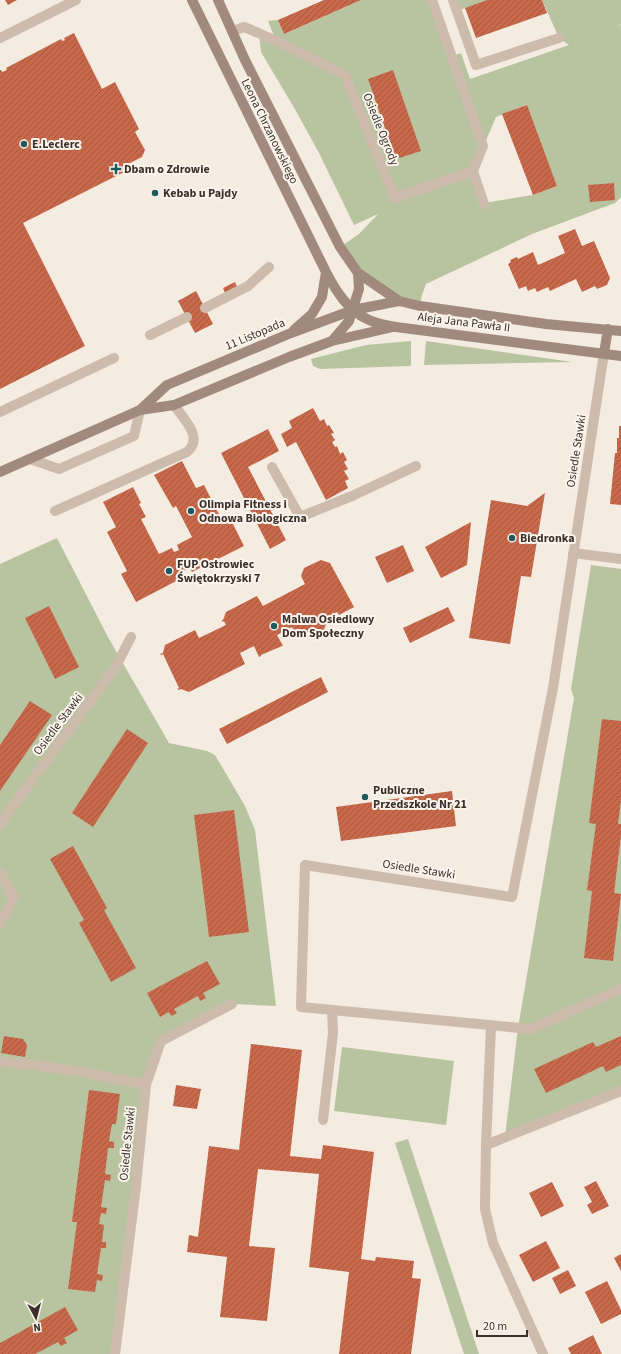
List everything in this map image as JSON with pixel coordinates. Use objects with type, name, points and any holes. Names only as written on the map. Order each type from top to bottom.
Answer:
[{"type":"street","points":[[0,38],[76,0]]},
{"type":"street","name":"Leona Chrzanowskiego","points":[[192,0],[326,272],[337,292],[353,310]]},
{"type":"street","name":"Leona Chrzanowskiego","points":[[218,0],[245,60],[340,247]]},
{"type":"street","points":[[432,0],[483,146],[472,171],[484,204]]},
{"type":"street","points":[[453,0],[476,64],[559,38]]},
{"type":"street","name":"Osiedle Ogrody","points":[[233,31],[244,27],[307,55],[345,75],[395,198],[472,171]]},
{"type":"street","name":"Aleja Jana Pawła II","points":[[340,247],[358,273],[399,301],[420,306],[546,324],[621,331]]},
{"type":"street","points":[[204,308],[248,286],[269,267]]},
{"type":"street","points":[[291,333],[312,314],[322,297],[326,272]]},
{"type":"street","points":[[353,310],[359,289],[358,273]]},
{"type":"street","name":"Aleja Jana Pawła II","points":[[353,310],[399,301]]},
{"type":"street","name":"Aleja Jana Pawła II","points":[[353,310],[369,321],[396,327],[621,356]]},
{"type":"street","name":"11 Listopada","points":[[140,410],[167,385],[291,333],[353,310]]},
{"type":"street","name":"11 Listopada","points":[[332,341],[349,321],[353,310]]},
{"type":"street","points":[[150,335],[187,317]]},
{"type":"street","name":"11 Listopada","points":[[0,472],[140,410],[174,405],[289,357],[332,341],[396,327]]},
{"type":"street","points":[[604,353],[608,330]]},
{"type":"street","name":"Osiedle Stawki","points":[[604,353],[553,688],[512,896],[305,865],[301,1007],[530,1029],[621,989]]},
{"type":"street","points":[[0,412],[114,358]]},
{"type":"street","points":[[55,511],[187,452],[193,447],[195,437],[188,424],[174,405]]},
{"type":"street","points":[[30,459],[59,469],[134,436],[140,410]]},
{"type":"street","points":[[272,467],[300,517],[352,496],[416,466]]},
{"type":"street","points":[[573,553],[621,559]]},
{"type":"street","name":"Osiedle Stawki","points":[[0,824],[115,668],[131,637]]},
{"type":"street","points":[[0,873],[14,897],[0,924]]},
{"type":"street","name":"Osiedle Stawki","points":[[115,1354],[136,1186],[146,1084],[161,1041],[232,1004]]},
{"type":"street","points":[[324,1120],[334,1033],[332,1010]]},
{"type":"street","points":[[491,1025],[485,1209],[493,1243],[543,1354]]},
{"type":"street","points":[[0,1061],[78,1070],[146,1084]]},
{"type":"street","points":[[486,1145],[621,1091]]},
{"type":"green space","points":[[361,0],[432,0],[452,56],[461,53],[470,79],[569,45],[559,38],[542,0],[621,0],[621,24],[619,26],[621,25],[621,197],[615,203],[532,234],[426,284],[420,306],[377,286],[340,247],[359,234],[378,214],[354,225],[319,153],[261,52],[259,33],[276,41],[268,21],[278,20],[284,34]],"holes":[[[526,105],[557,186],[533,195],[484,203],[473,171],[496,117]]]},
{"type":"green space","points":[[453,0],[487,0],[457,11]]},
{"type":"green space","points":[[411,341],[411,366],[320,369],[313,366],[311,359],[366,345]]},
{"type":"green space","points":[[426,341],[572,362],[424,365]]},
{"type":"green space","points":[[57,538],[109,639],[169,743],[207,751],[215,755],[245,806],[255,830],[276,1006],[232,1004],[161,1041],[146,1085],[115,1354],[0,1354],[0,564]]},
{"type":"green space","points":[[591,565],[621,569],[621,1091],[505,1137],[518,1028],[574,698],[571,689]]},
{"type":"green space","points":[[342,1047],[454,1061],[446,1125],[334,1111]]},
{"type":"green space","points":[[408,1139],[479,1354],[464,1354],[395,1143]]},
{"type":"building","points":[[5,0],[17,0],[8,5]]},
{"type":"building","points":[[324,0],[361,0],[284,34],[278,20]]},
{"type":"building","points":[[487,0],[542,0],[547,13],[476,38],[465,8]]},
{"type":"building","points":[[74,33],[102,89],[115,82],[139,129],[135,132],[145,150],[142,157],[126,165],[128,170],[23,223],[85,346],[0,389],[0,70],[2,72],[7,70],[6,68],[61,39],[62,41],[65,40],[64,38]]},
{"type":"building","points":[[393,70],[421,151],[396,159],[368,79]]},
{"type":"building","points":[[527,105],[557,186],[533,195],[502,114]]},
{"type":"building","points":[[614,183],[615,200],[590,202],[588,185]]},
{"type":"building","points":[[575,229],[582,246],[594,241],[610,278],[607,285],[597,289],[595,286],[582,292],[576,279],[550,291],[548,287],[537,292],[535,288],[528,291],[526,286],[519,289],[508,264],[511,262],[510,260],[517,257],[518,259],[533,252],[538,265],[565,253],[558,236]]},
{"type":"building","points":[[235,282],[237,287],[225,293],[223,288]]},
{"type":"building","points":[[196,291],[213,324],[195,333],[178,301]]},
{"type":"building","points":[[313,408],[320,421],[324,419],[327,426],[329,425],[334,433],[331,434],[335,440],[332,442],[335,447],[337,446],[340,454],[343,452],[347,460],[344,462],[348,469],[344,471],[349,479],[345,481],[348,488],[326,500],[296,442],[287,447],[281,434],[292,428],[289,421]]},
{"type":"building","points":[[619,426],[621,426],[621,505],[610,504],[615,453],[617,453],[617,438],[619,438]]},
{"type":"building","points":[[268,429],[279,451],[248,467],[286,540],[270,549],[221,453]]},
{"type":"building","points":[[182,461],[196,488],[204,485],[224,524],[231,520],[244,546],[192,572],[190,568],[181,572],[184,577],[136,602],[121,574],[127,571],[107,532],[116,527],[103,502],[133,487],[141,503],[139,504],[146,517],[141,519],[159,554],[172,548],[174,552],[179,550],[177,545],[192,537],[176,506],[173,508],[154,475]]},
{"type":"building","name":"Biedronka","points":[[545,493],[531,577],[521,576],[510,644],[469,638],[491,500],[527,506]]},
{"type":"building","points":[[471,522],[467,565],[441,578],[425,547]]},
{"type":"building","points":[[403,545],[414,571],[387,583],[375,557]]},
{"type":"building","name":"Malwa Osiedlowy Dom Społeczny","points":[[321,560],[330,563],[354,607],[339,615],[337,612],[323,619],[326,624],[323,633],[314,638],[311,631],[303,635],[293,634],[292,633],[294,632],[292,627],[277,635],[283,646],[259,657],[254,646],[240,653],[245,664],[189,692],[177,689],[179,688],[163,654],[160,654],[163,653],[165,645],[195,630],[199,638],[226,625],[224,621],[222,622],[222,620],[226,612],[257,596],[263,606],[305,584],[301,576],[304,568]]},
{"type":"building","points":[[49,606],[79,667],[55,679],[25,618]]},
{"type":"building","points":[[448,607],[455,621],[410,643],[403,628]]},
{"type":"building","points":[[321,677],[328,692],[227,744],[219,729]]},
{"type":"building","points":[[30,701],[52,715],[0,791],[0,745]]},
{"type":"building","points":[[602,719],[621,721],[621,800],[618,824],[621,824],[621,835],[614,893],[621,894],[613,961],[584,958],[592,891],[587,890],[596,824],[589,823]]},
{"type":"building","points":[[127,729],[148,743],[93,827],[72,813]]},
{"type":"building","points":[[452,791],[456,826],[341,841],[336,807]]},
{"type":"building","points":[[234,810],[249,932],[209,937],[194,815]]},
{"type":"building","points":[[73,846],[107,908],[104,910],[136,968],[111,982],[79,923],[84,920],[50,859]]},
{"type":"building","points":[[207,961],[220,984],[203,993],[206,998],[200,1001],[198,996],[174,1009],[177,1013],[171,1016],[169,1012],[160,1017],[147,993]]},
{"type":"building","points":[[4,1036],[23,1039],[27,1045],[25,1057],[1,1053]]},
{"type":"building","points":[[621,1036],[621,1065],[606,1072],[603,1066],[546,1093],[534,1069],[593,1042],[596,1047]]},
{"type":"building","points":[[251,1044],[302,1050],[290,1156],[321,1159],[323,1145],[374,1152],[361,1259],[375,1261],[376,1257],[414,1261],[412,1278],[421,1279],[411,1354],[339,1354],[349,1272],[309,1267],[319,1174],[258,1169],[249,1246],[275,1248],[267,1321],[220,1317],[227,1257],[187,1252],[189,1235],[198,1237],[209,1146],[239,1150]]},
{"type":"building","points":[[176,1085],[201,1089],[197,1109],[173,1106]]},
{"type":"building","points":[[89,1090],[120,1094],[116,1124],[112,1124],[109,1141],[114,1142],[114,1148],[108,1148],[105,1174],[111,1175],[110,1181],[105,1180],[101,1207],[107,1208],[106,1214],[101,1213],[99,1224],[104,1225],[102,1242],[106,1242],[106,1248],[101,1248],[97,1274],[103,1275],[102,1281],[97,1280],[95,1292],[68,1289],[77,1222],[72,1222]]},
{"type":"building","points":[[596,1181],[609,1206],[592,1214],[587,1205],[592,1202],[584,1187]]},
{"type":"building","points":[[552,1182],[564,1206],[541,1217],[529,1193]]},
{"type":"building","points":[[546,1241],[560,1268],[533,1282],[519,1255]]},
{"type":"building","points":[[621,1254],[621,1271],[614,1258]]},
{"type":"building","points":[[568,1270],[576,1286],[560,1294],[552,1278]]},
{"type":"building","points":[[607,1281],[621,1310],[621,1314],[601,1324],[585,1292]]},
{"type":"building","points":[[65,1307],[78,1330],[64,1338],[67,1343],[61,1346],[58,1342],[35,1354],[0,1354],[0,1343]]},
{"type":"building","points":[[593,1335],[602,1354],[571,1354],[568,1348]]},
{"type":"place","name":"E.Leclerc","points":[[24,144]]},
{"type":"place","name":"Dbam o Zdrowie","points":[[116,169]]},
{"type":"place","name":"Kebab u Pajdy","points":[[155,193]]},
{"type":"place","name":"Olimpia Fitness i Odnowa Biologiczna","points":[[191,511]]},
{"type":"place","name":"Biedronka","points":[[512,538]]},
{"type":"place","name":"FUP Ostrowiec Świętokrzyski 7","points":[[169,571]]},
{"type":"place","name":"Malwa Osiedlowy Dom Społeczny","points":[[274,626]]},
{"type":"place","name":"Publiczne Przedszkole Nr 21","points":[[365,797]]}]
